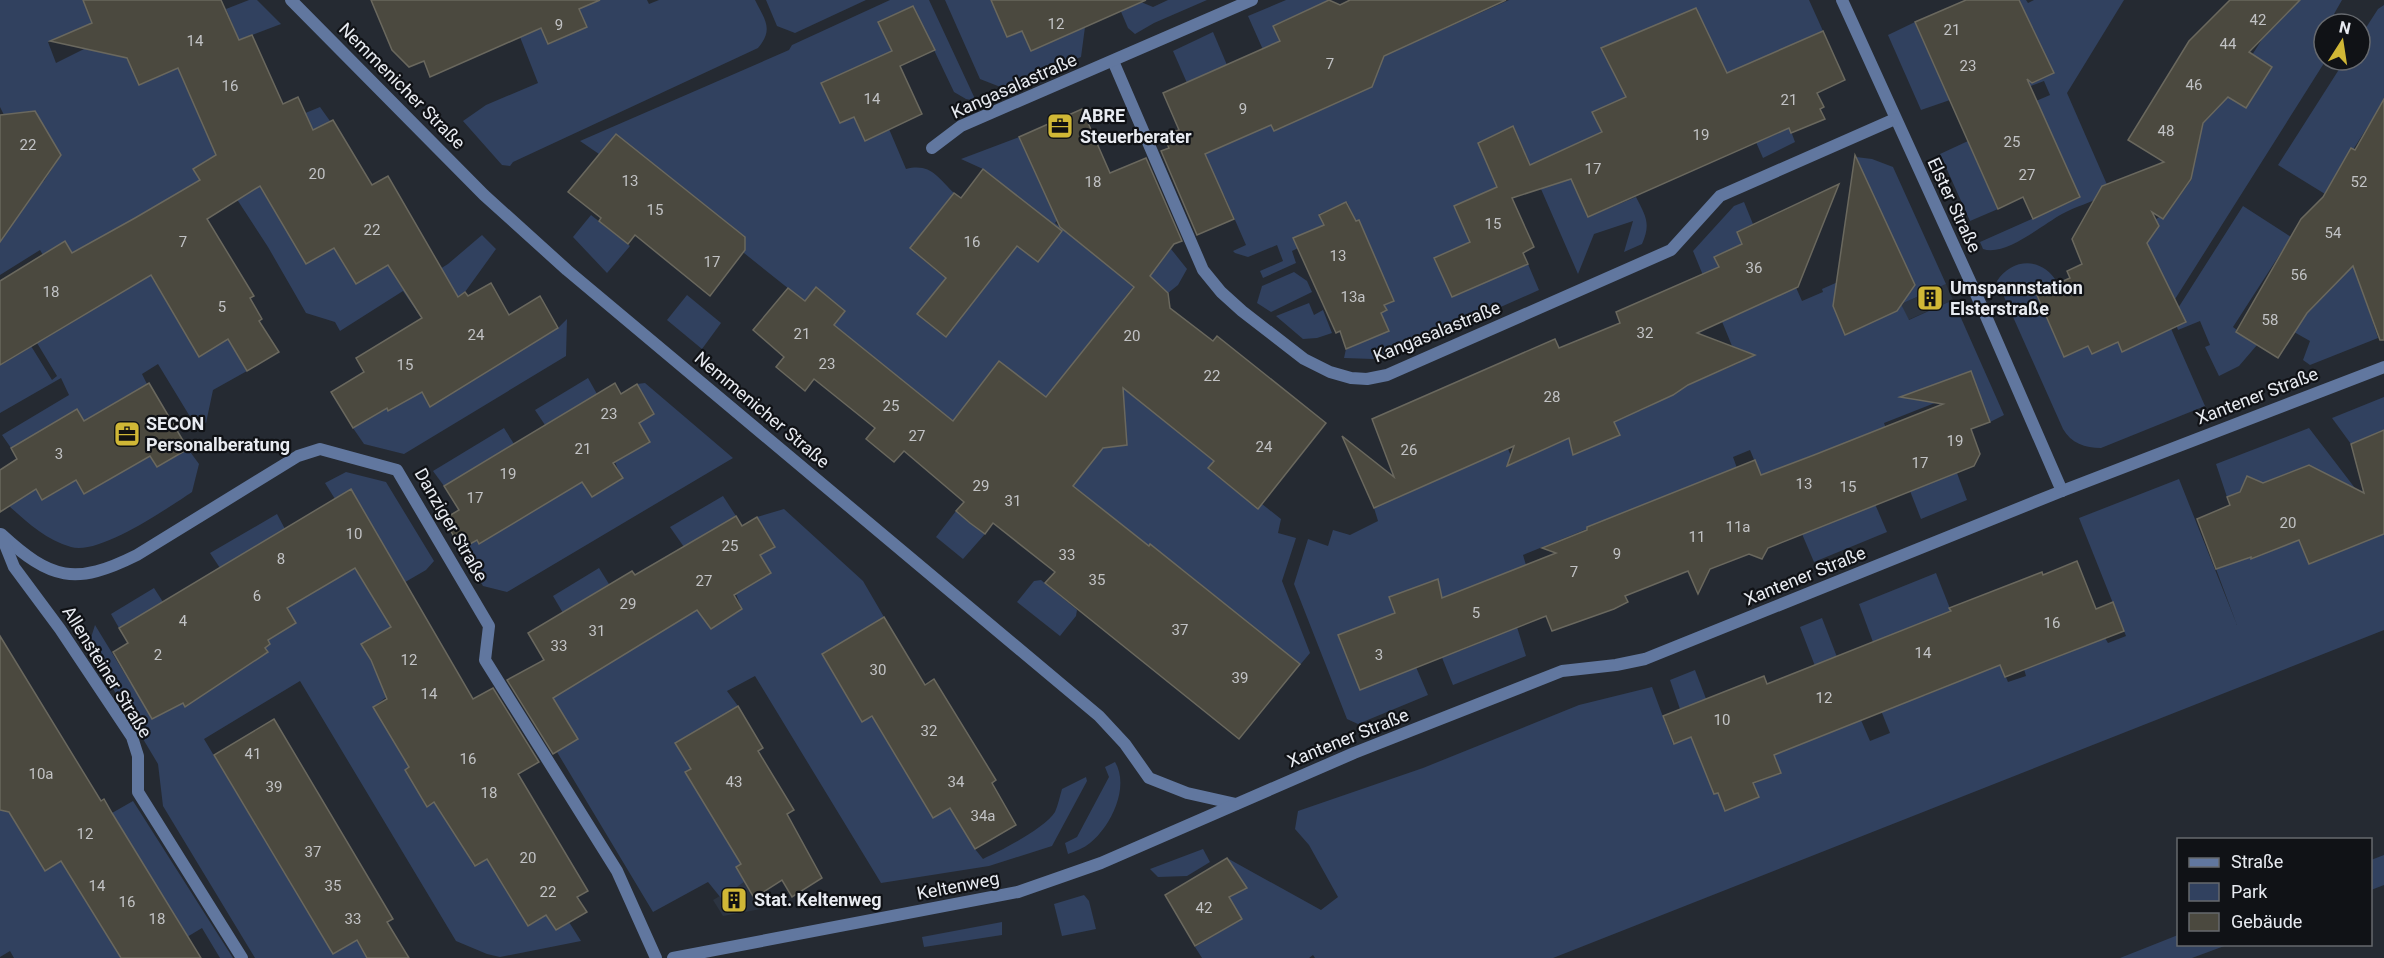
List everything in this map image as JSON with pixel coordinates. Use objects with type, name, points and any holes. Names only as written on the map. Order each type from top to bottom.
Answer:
[{"type":"street","name":"Nemmenicher Straße","points":[[291,0],[484,195],[661,350],[1099,716],[1125,744],[1149,778],[1187,793],[1236,804]]},
{"type":"street","name":"Kangasalastraße","points":[[932,148],[961,126],[1252,0]]},
{"type":"street","name":"Elster Straße","points":[[1842,0],[1985,314],[2062,491]]},
{"type":"street","name":"Kangasalastraße","points":[[1113,61],[1203,270],[1221,292],[1242,311],[1304,359],[1330,372],[1351,378],[1367,379],[1387,375],[1671,250],[1719,196],[1895,119]]},
{"type":"street","name":"Xantener Straße","points":[[1236,804],[1354,753],[1562,671],[1616,665],[1645,658],[2062,491],[2384,367]]},
{"type":"street","name":"Danziger Straße","points":[[0,534],[41,566],[64,574],[85,575],[110,568],[137,555],[298,456],[320,449],[397,470],[489,626],[485,660],[617,871],[656,958]]},
{"type":"street","name":"Allensteiner Straße","points":[[0,534],[14,567],[60,629],[132,737],[138,756],[138,792],[242,958]]},
{"type":"street","name":"Keltenweg","points":[[673,958],[1018,892],[1101,863],[1236,804]]},
{"type":"shaded area","points":[[1946,284],[1953,300],[1908,320],[1901,304]]},
{"type":"shaded area","points":[[744,882],[761,909],[723,916],[713,900]]},
{"type":"green space","points":[[0,0],[83,0],[92,23],[48,42],[56,63],[100,41],[125,53],[139,85],[178,68],[208,137],[267,111],[274,126],[320,107],[330,121],[262,162],[247,166],[269,202],[281,195],[317,219],[356,284],[405,255],[422,280],[448,264],[482,235],[496,249],[465,292],[422,319],[403,291],[340,331],[335,322],[306,313],[268,247],[210,158],[193,169],[200,180],[121,226],[199,356],[228,339],[247,371],[213,390],[206,423],[189,415],[158,364],[142,374],[149,388],[126,396],[84,421],[11,448],[2,435],[69,395],[61,378],[0,413],[0,365],[31,346],[52,380],[57,376],[37,343],[103,303],[65,241],[43,255],[40,250],[0,275],[0,204],[44,181],[61,155],[35,111],[4,115],[0,107]]},
{"type":"green space","points":[[249,0],[257,0],[281,24],[239,40],[226,9]]},
{"type":"green space","points":[[575,0],[647,0],[649,4],[659,0],[755,0],[765,19],[767,30],[758,48],[513,162],[510,166],[502,165],[463,121],[486,105],[538,83],[520,37],[541,28],[549,44],[587,27]]},
{"type":"green space","points":[[766,0],[866,0],[795,33],[777,26]]},
{"type":"green space","points":[[890,0],[929,0],[976,101],[966,99],[954,92],[913,6],[878,22],[892,51],[821,84],[840,123],[854,117],[865,141],[889,129],[906,169],[928,170],[954,193],[921,235],[925,240],[915,253],[944,277],[983,169],[961,159],[1019,137],[1041,186],[1060,179],[1064,211],[1055,223],[1096,256],[1125,184],[1118,169],[1138,162],[1137,253],[1156,269],[1171,249],[1187,269],[1178,285],[1168,293],[1161,287],[1152,288],[1136,283],[1081,353],[1127,389],[1228,390],[1212,472],[1257,508],[1262,504],[1281,519],[1278,533],[1296,538],[1282,581],[1310,653],[1300,665],[1181,568],[1147,610],[1064,498],[1077,480],[953,421],[834,325],[845,311],[816,288],[793,316],[789,289],[714,229],[603,150],[599,154],[580,141],[789,50],[792,45]]},
{"type":"green space","points":[[945,0],[991,0],[1007,37],[1022,31],[1031,51],[1085,27],[1081,57],[1003,88],[980,79]]},
{"type":"green space","points":[[1116,0],[1141,2],[1153,7],[1168,0],[1207,0],[1154,23],[1135,34],[1128,28]]},
{"type":"green space","points":[[1286,0],[1329,0],[1273,26],[1309,106],[1319,111],[1372,87],[1376,77],[1363,48],[1404,47],[1509,0],[1809,0],[1823,31],[1743,66],[1771,130],[1788,123],[1795,142],[1763,158],[1710,38],[1692,46],[1641,129],[1624,98],[1592,112],[1602,132],[1556,153],[1588,217],[1636,197],[1647,225],[1642,244],[1624,252],[1633,221],[1594,234],[1578,274],[1514,127],[1478,143],[1497,187],[1470,242],[1435,258],[1452,297],[1528,264],[1539,290],[1397,353],[1373,359],[1344,358],[1346,349],[1388,331],[1381,313],[1387,310],[1385,305],[1389,303],[1378,264],[1359,220],[1356,221],[1347,202],[1319,214],[1327,234],[1292,251],[1296,263],[1263,278],[1260,271],[1283,261],[1277,245],[1248,257],[1233,251],[1246,245],[1224,195],[1193,159],[1271,124],[1274,130],[1280,88],[1248,16]]},
{"type":"green space","points":[[1972,0],[2026,0],[2028,3],[2034,0],[2124,0],[2067,93],[2136,251],[2161,272],[2140,229],[2169,211],[2192,179],[2175,167],[2231,77],[2252,55],[2287,0],[2342,0],[2335,12],[2312,12],[2312,72],[2318,72],[2165,315],[2205,406],[2101,448],[2079,444],[2063,429],[1997,281],[2004,273],[2020,264],[2028,263],[2045,269],[2058,284],[2036,294],[2064,357],[2088,346],[2092,354],[2118,342],[2122,351],[2105,196],[2062,214],[2023,239],[2002,248],[1983,249],[1980,242],[2079,198],[2036,101],[2050,95],[2044,81],[2028,87]]},
{"type":"green space","points":[[2384,5],[2384,104],[2325,194],[2278,165],[2337,72],[2372,72],[2372,18]]},
{"type":"green space","points":[[1915,22],[1950,100],[1921,110],[1888,35]]},
{"type":"green space","points":[[1213,32],[1227,65],[1187,83],[1173,51]]},
{"type":"green space","points":[[1968,141],[1998,209],[1970,221],[1940,154]]},
{"type":"green space","points":[[1856,157],[1872,159],[1893,167],[1946,284],[1901,304],[1909,320],[1953,300],[2004,415],[1990,422],[1971,371],[1950,379],[1955,395],[1884,423],[1893,449],[1850,441],[1777,469],[1771,501],[1750,450],[1733,457],[1737,468],[1523,555],[1526,565],[1450,630],[1460,651],[1517,627],[1526,656],[1453,685],[1414,588],[1395,613],[1338,636],[1360,689],[1416,667],[1428,695],[1358,724],[1347,719],[1294,584],[1308,539],[1328,546],[1333,530],[1350,535],[1378,521],[1374,508],[1484,459],[1466,417],[1490,407],[1514,463],[1583,432],[1592,447],[1620,435],[1613,420],[1617,362],[1640,411],[1656,403],[1654,400],[1739,363],[1693,251],[1734,206],[1744,202],[1753,224],[1737,232],[1742,244],[1714,257],[1726,284],[1794,283],[1802,301],[1823,292],[1822,289],[1847,278],[1888,229]]},
{"type":"green space","points":[[2384,205],[2384,291],[2365,299],[2378,338],[2310,365],[2303,360],[2310,341],[2294,332],[2336,266]]},
{"type":"green space","points":[[2243,206],[2291,237],[2233,327],[2257,345],[2239,366],[2219,376],[2205,347],[2210,345],[2200,321],[2178,330],[2173,316]]},
{"type":"green space","points":[[591,215],[630,246],[607,273],[573,237]]},
{"type":"green space","points":[[1294,272],[1307,281],[1312,292],[1271,312],[1257,303],[1262,286]]},
{"type":"green space","points":[[687,295],[721,323],[702,349],[667,320]]},
{"type":"green space","points":[[1309,303],[1314,315],[1323,310],[1332,333],[1317,338],[1303,339],[1276,316]]},
{"type":"green space","points":[[567,319],[566,356],[404,454],[364,444],[353,428],[387,408],[388,411],[422,392],[430,406],[558,328]]},
{"type":"green space","points":[[588,378],[597,394],[545,425],[535,410]]},
{"type":"green space","points":[[645,383],[733,458],[507,592],[483,586],[461,549],[477,540],[479,543],[579,483],[582,482],[592,497],[622,479],[615,462],[650,442],[639,423],[654,414],[637,384]]},
{"type":"green space","points":[[2384,397],[2384,430],[2351,444],[2332,418]]},
{"type":"green space","points":[[504,428],[514,444],[444,486],[433,471]]},
{"type":"green space","points":[[2309,428],[2384,526],[2384,630],[1553,958],[1315,958],[1313,955],[1309,958],[1202,958],[1195,947],[1242,919],[1229,897],[1246,888],[1227,858],[1321,910],[1338,897],[1309,845],[1295,829],[1298,811],[1423,768],[1579,705],[1652,687],[1673,744],[1691,737],[1714,794],[1753,784],[1781,773],[1765,733],[1810,740],[1861,720],[1870,741],[1890,733],[1862,663],[1924,696],[1977,674],[1994,649],[2008,682],[2026,676],[2024,669],[2105,638],[2108,643],[2126,636],[2079,518],[2179,479],[2237,625],[2216,569],[2251,557],[2252,559],[2299,540],[2309,564],[2349,548],[2318,470],[2309,465],[2263,483],[2253,479],[2244,482],[2240,492],[2227,497],[2216,464]]},
{"type":"green space","points":[[188,449],[199,464],[192,492],[133,529],[98,544],[83,548],[62,544],[38,530],[9,506],[36,489],[43,500],[76,480],[85,494],[149,453],[157,467]]},
{"type":"green space","points":[[346,472],[386,482],[434,561],[426,570],[388,592],[405,619],[362,644],[389,695],[373,707],[391,736],[427,757],[405,770],[427,806],[448,794],[496,832],[465,851],[474,866],[488,859],[528,926],[546,915],[556,930],[569,922],[581,941],[500,957],[456,941],[300,681],[204,739],[333,954],[357,940],[367,958],[255,958],[163,806],[158,764],[88,647],[95,625],[131,684],[147,675],[253,662],[268,652],[265,648],[270,644],[268,640],[296,623],[287,608],[354,567],[367,588],[350,490],[335,499],[325,483]]},
{"type":"green space","points":[[1957,473],[1967,500],[1921,519],[1910,491]]},
{"type":"green space","points":[[723,496],[736,516],[684,547],[670,527]]},
{"type":"green space","points":[[1875,504],[1887,532],[1814,562],[1802,534]]},
{"type":"green space","points":[[784,509],[863,581],[884,617],[823,656],[861,721],[873,717],[933,818],[950,808],[983,859],[1011,845],[1042,825],[1055,812],[1062,789],[1086,777],[1087,781],[1052,846],[989,866],[881,883],[755,676],[727,691],[738,706],[675,743],[691,769],[765,850],[736,867],[744,882],[721,898],[708,882],[653,912],[530,707],[689,597],[711,629],[742,609],[736,594],[760,555],[775,546],[757,517]]},
{"type":"green space","points":[[956,511],[985,534],[963,559],[936,537]]},
{"type":"green space","points":[[277,514],[285,529],[220,568],[210,553]]},
{"type":"green space","points":[[599,568],[609,584],[563,613],[553,596]]},
{"type":"green space","points":[[1936,573],[1951,611],[1873,642],[1859,604]]},
{"type":"green space","points":[[1041,580],[1077,610],[1076,616],[1060,636],[1017,602],[1034,581]]},
{"type":"green space","points":[[154,588],[163,602],[119,628],[111,614]]},
{"type":"green space","points":[[1822,618],[1837,657],[1815,666],[1800,627]]},
{"type":"green space","points":[[1695,670],[1708,704],[1682,715],[1670,680]]},
{"type":"green space","points":[[1115,762],[1120,783],[1116,806],[1111,816],[1098,836],[1083,848],[1068,854],[1065,843],[1077,837],[1109,777],[1105,767]]},
{"type":"green space","points":[[133,801],[233,958],[220,958],[202,928],[187,937],[112,813]]},
{"type":"green space","points":[[16,804],[45,871],[62,861],[121,958],[14,958],[10,951],[0,957],[0,810],[6,811]]},
{"type":"green space","points":[[1203,849],[1210,862],[1187,876],[1158,877],[1150,869]]},
{"type":"green space","points":[[2384,855],[2384,885],[2372,890],[2372,860]]},
{"type":"green space","points":[[1084,895],[1089,901],[1096,929],[1062,936],[1054,904]]},
{"type":"green space","points":[[1002,922],[1002,935],[924,947],[922,937]]},
{"type":"green space","points":[[2177,935],[2177,946],[2224,946],[2192,958],[2120,958]]},
{"type":"building","points":[[83,0],[221,0],[239,40],[252,35],[283,104],[298,97],[313,130],[333,120],[372,185],[388,176],[458,297],[465,292],[468,296],[491,283],[509,315],[540,296],[558,328],[430,407],[422,392],[388,411],[387,408],[353,428],[331,392],[364,372],[356,358],[422,318],[388,265],[356,284],[334,248],[306,264],[260,186],[207,219],[254,296],[250,298],[262,319],[259,321],[279,352],[247,371],[228,339],[199,357],[151,275],[0,365],[0,281],[65,241],[72,253],[135,218],[200,180],[193,169],[216,155],[178,68],[139,85],[127,58],[50,41],[92,23]]},
{"type":"building","points":[[371,0],[600,0],[579,9],[587,27],[548,44],[541,28],[430,77],[424,61],[409,67],[392,50]]},
{"type":"building","points":[[991,0],[1146,0],[1031,51],[1022,31],[1007,37]]},
{"type":"building","points":[[1329,0],[1340,5],[1350,0],[1506,0],[1384,56],[1372,87],[1274,131],[1271,125],[1205,154],[1234,219],[1197,235],[1161,151],[1169,148],[1163,135],[1179,130],[1163,93],[1280,41],[1273,26]]},
{"type":"building","points":[[1966,0],[2019,0],[2054,73],[2032,83],[2027,79],[2080,197],[2033,219],[2023,197],[1998,209],[1915,22]]},
{"type":"building","points":[[2230,0],[2300,0],[2249,52],[2272,67],[2246,108],[2228,97],[2203,123],[2191,179],[2163,219],[2152,212],[2159,226],[2147,243],[2186,322],[2122,352],[2118,342],[2092,354],[2088,346],[2064,357],[2036,293],[2070,278],[2067,271],[2082,264],[2072,239],[2102,186],[2164,162],[2128,140],[2189,41]]},
{"type":"building","points":[[913,6],[935,50],[900,66],[922,114],[865,141],[854,117],[840,123],[821,83],[892,51],[878,22]]},
{"type":"building","points":[[1696,8],[1727,73],[1823,31],[1845,80],[1817,93],[1824,107],[1820,109],[1825,119],[1791,133],[1789,128],[1588,217],[1571,179],[1512,198],[1534,247],[1523,253],[1528,264],[1452,297],[1434,258],[1470,242],[1454,206],[1497,187],[1478,143],[1513,126],[1530,165],[1602,132],[1592,112],[1626,97],[1601,48]]},
{"type":"building","points":[[2384,99],[2384,340],[2380,340],[2353,266],[2307,313],[2278,358],[2236,332],[2301,219],[2323,197],[2351,148],[2355,150]]},
{"type":"building","points":[[1082,109],[1110,173],[1146,158],[1182,241],[1174,244],[1150,276],[1168,293],[1170,308],[1213,341],[1217,336],[1326,423],[1258,509],[1208,468],[1214,461],[1123,388],[1127,445],[1103,448],[1073,486],[1149,546],[1150,544],[1300,664],[1239,739],[1045,583],[1055,572],[993,523],[985,534],[970,523],[956,511],[964,502],[904,451],[894,462],[866,439],[875,428],[814,379],[805,391],[776,367],[784,357],[753,330],[788,288],[805,301],[816,287],[845,311],[834,325],[953,421],[999,361],[1046,397],[1134,287],[1060,227],[1019,137]]},
{"type":"building","points":[[35,111],[61,155],[0,242],[0,115]]},
{"type":"building","points":[[616,134],[745,237],[745,250],[710,296],[635,235],[628,244],[599,221],[601,218],[568,192]]},
{"type":"building","points":[[1855,155],[1915,285],[1897,311],[1845,335],[1833,306]]},
{"type":"building","points":[[983,169],[1062,231],[1038,262],[1017,246],[946,337],[917,314],[946,278],[910,248],[954,193],[961,198]]},
{"type":"building","points":[[1839,184],[1798,287],[1697,333],[1755,355],[1614,422],[1620,435],[1573,455],[1569,438],[1507,466],[1514,446],[1374,508],[1342,436],[1394,477],[1372,419],[1555,339],[1559,348],[1620,323],[1616,312],[1719,267],[1714,257],[1742,244],[1737,232]]},
{"type":"building","points":[[1346,202],[1356,221],[1359,220],[1394,301],[1384,305],[1387,310],[1381,313],[1389,331],[1346,349],[1340,331],[1336,333],[1293,238],[1324,225],[1319,215]]},
{"type":"building","points":[[1971,371],[1990,422],[1971,429],[1980,454],[1974,466],[1768,548],[1762,559],[1749,554],[1710,569],[1698,594],[1688,571],[1625,596],[1628,602],[1614,609],[1552,631],[1546,616],[1360,690],[1338,635],[1395,613],[1389,597],[1438,579],[1442,598],[1556,553],[1542,548],[1587,530],[1587,527],[1755,460],[1761,475],[1814,455],[1943,404],[1900,397]]},
{"type":"building","points":[[149,383],[188,449],[157,467],[150,456],[84,494],[76,480],[42,500],[36,489],[0,512],[0,470],[17,459],[11,448],[77,409],[84,421]]},
{"type":"building","points":[[615,383],[621,394],[637,384],[654,414],[639,423],[650,442],[613,463],[623,478],[592,497],[582,482],[479,544],[477,540],[461,549],[444,519],[459,510],[444,486]]},
{"type":"building","points":[[2384,430],[2384,534],[2309,564],[2299,540],[2251,559],[2251,557],[2216,569],[2197,519],[2230,505],[2227,497],[2240,492],[2247,476],[2263,483],[2309,465],[2364,493],[2351,444]]},
{"type":"building","points":[[351,489],[473,699],[493,688],[539,762],[518,774],[588,891],[577,897],[587,912],[556,930],[546,915],[528,926],[487,859],[475,866],[434,802],[427,807],[405,770],[409,767],[373,707],[387,699],[371,660],[361,644],[391,627],[355,568],[287,608],[296,623],[268,640],[270,644],[265,648],[268,652],[185,707],[183,703],[152,719],[113,652],[128,643],[119,628]]},
{"type":"building","points":[[736,516],[742,526],[757,517],[775,547],[760,555],[771,573],[734,595],[742,609],[711,629],[697,610],[553,698],[578,739],[553,754],[507,680],[544,660],[528,633],[632,571],[635,575]]},
{"type":"building","points":[[2077,561],[2096,609],[2113,602],[2124,631],[2005,677],[2000,665],[1774,755],[1781,773],[1753,783],[1759,797],[1725,811],[1718,793],[1714,794],[1691,737],[1674,744],[1663,716],[1764,676],[1767,684],[1951,611],[1949,608]]},
{"type":"building","points":[[884,617],[925,685],[934,679],[996,780],[992,783],[1016,825],[975,849],[950,808],[933,818],[872,716],[862,722],[822,654]]},
{"type":"building","points":[[0,636],[101,801],[104,799],[201,958],[121,958],[61,861],[45,871],[9,812],[0,810]]},
{"type":"building","points":[[738,706],[763,748],[758,751],[794,810],[787,814],[822,878],[792,897],[782,880],[754,898],[736,867],[741,864],[685,772],[691,769],[675,743]]},
{"type":"building","points":[[274,719],[393,919],[387,922],[409,958],[367,958],[357,940],[333,954],[214,755]]},
{"type":"building","points":[[1227,858],[1247,888],[1229,897],[1242,919],[1195,946],[1165,895]]},
{"type":"place","name":"ABRE Steuerberater","points":[[1060,126]]},
{"type":"place","name":"Umspannstation Elsterstraße","points":[[1930,298]]},
{"type":"place","name":"SECON Personalberatung","points":[[127,434]]},
{"type":"place","name":"Stat. Keltenweg","points":[[734,900]]}]
